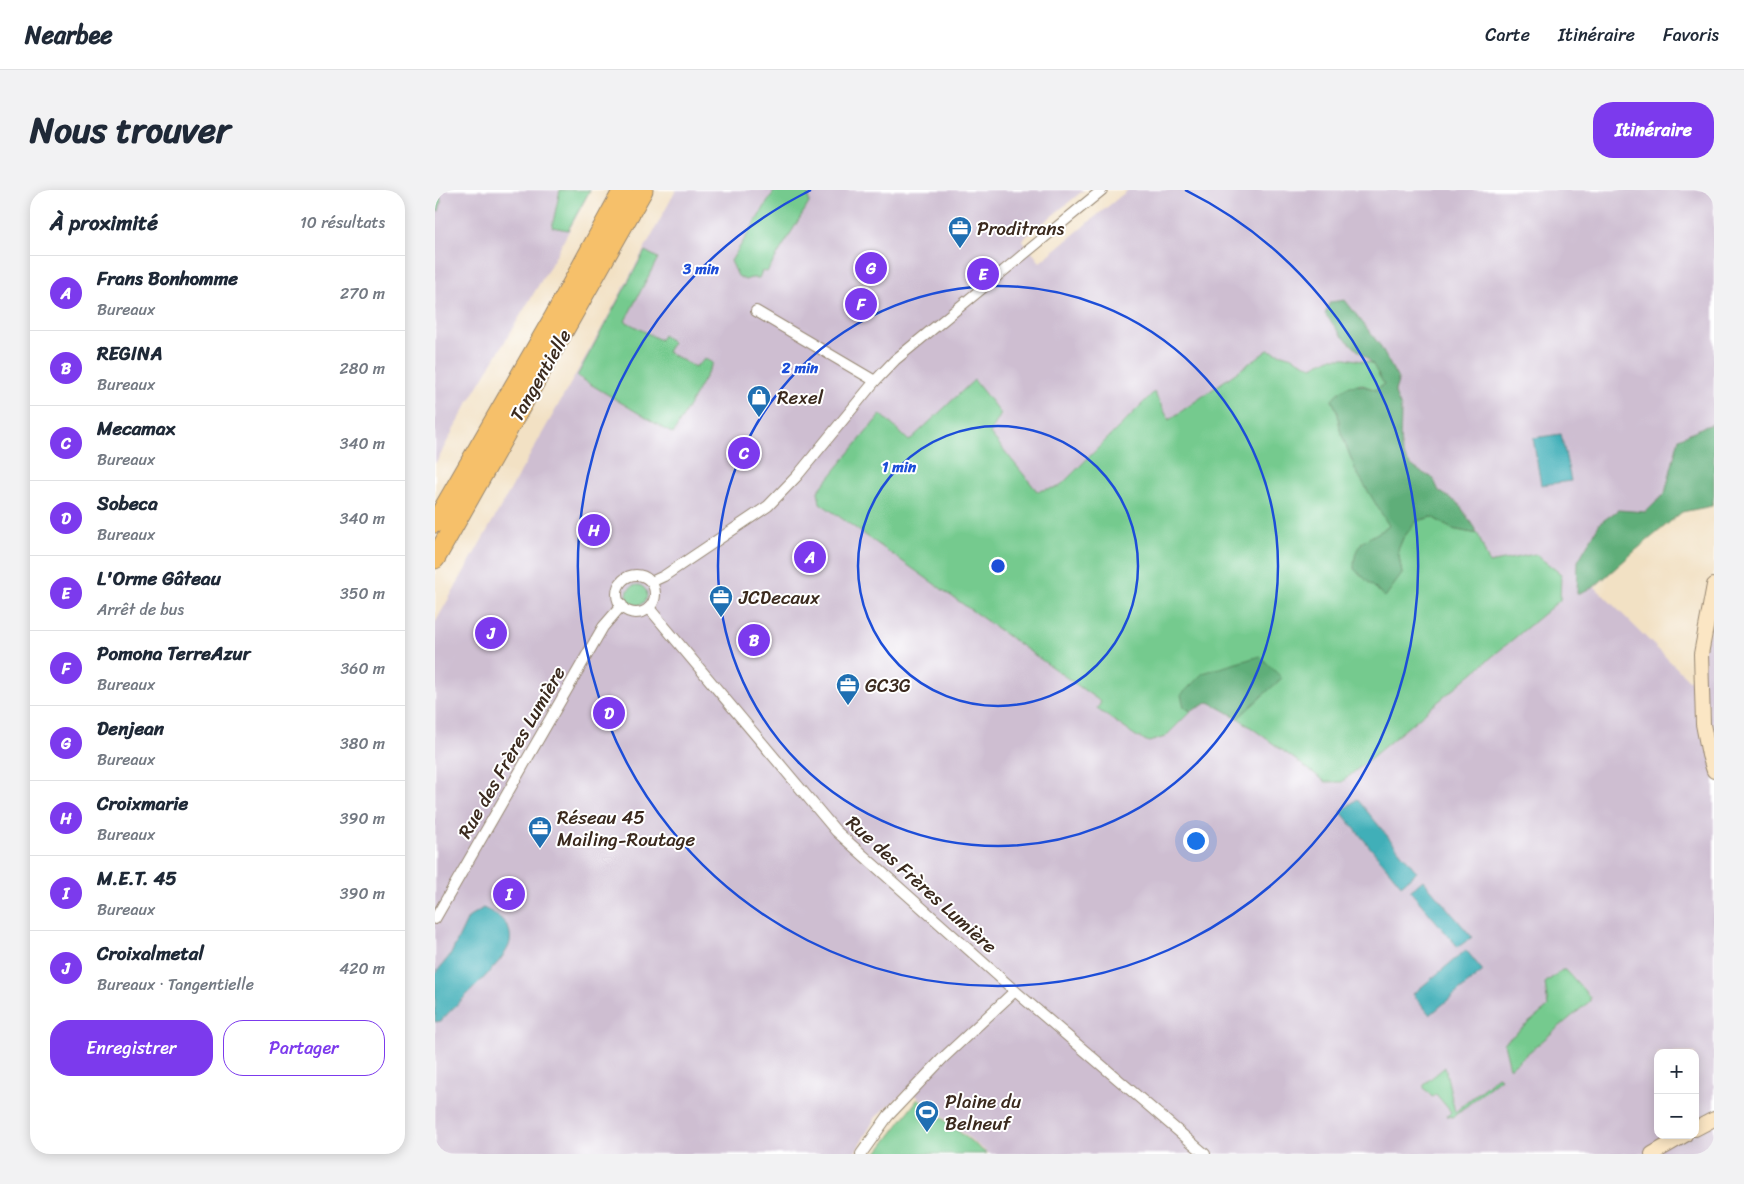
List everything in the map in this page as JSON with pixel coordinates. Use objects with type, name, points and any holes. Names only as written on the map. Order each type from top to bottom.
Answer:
[{"type":"highway","name":"Tangentielle","points":[[435,523],[554,317],[623,190]]},
{"type":"highway","name":"Tangentielle","points":[[435,559],[643,190]]},
{"type":"main road","points":[[1714,585],[1701,654],[1703,724],[1714,771]]},
{"type":"main road","points":[[1699,1127],[1714,1119]]},
{"type":"main road","points":[[1652,1154],[1678,1139]]},
{"type":"street","points":[[651,582],[664,576],[768,506],[802,471],[875,381],[895,360],[1102,190]]},
{"type":"street","points":[[755,311],[875,381]]},
{"type":"street","points":[[636,575],[647,578],[651,582],[654,586],[655,595],[649,608],[632,612],[621,605],[618,589],[625,579],[636,575]]},
{"type":"street","name":"Rue des Frères Lumière","points":[[435,919],[603,627],[621,605]]},
{"type":"street","name":"Rue des Frères Lumière","points":[[649,608],[835,831],[1015,991],[1205,1154]]},
{"type":"street","points":[[861,1154],[888,1116],[943,1058],[1015,991]]},
{"type":"shaded area","points":[[435,190],[591,190],[550,266],[467,405],[435,464]]},
{"type":"shaded area","points":[[676,190],[1084,190],[1022,240],[1040,262],[1128,190],[1714,190],[1714,496],[1712,506],[1682,512],[1595,587],[1690,681],[1714,620],[1714,1154],[989,1154],[908,1089],[876,1117],[854,1154],[435,1154],[435,623],[599,333]]},
{"type":"green space","points":[[435,190],[440,191],[441,202],[439,211],[435,210]]},
{"type":"green space","points":[[560,190],[590,190],[568,230],[552,227]]},
{"type":"green space","points":[[775,190],[808,190],[809,203],[767,272],[762,271],[759,278],[745,280],[738,276],[731,261]]},
{"type":"green space","points":[[645,251],[658,258],[625,321],[660,340],[663,335],[673,342],[667,352],[695,367],[705,359],[713,363],[673,434],[577,376]]},
{"type":"green space","points":[[1345,300],[1379,344],[1398,379],[1395,391],[1401,409],[1401,443],[1405,458],[1411,465],[1433,478],[1439,491],[1459,504],[1478,534],[1452,529],[1432,517],[1417,521],[1403,538],[1398,550],[1402,574],[1385,597],[1354,569],[1357,551],[1360,546],[1389,526],[1356,471],[1340,430],[1338,413],[1332,400],[1347,387],[1357,385],[1376,390],[1384,384],[1372,363],[1343,337],[1325,314],[1330,302]]},
{"type":"green space","points":[[1268,350],[1292,357],[1312,367],[1330,358],[1346,358],[1372,363],[1384,384],[1376,390],[1360,384],[1332,400],[1338,413],[1340,430],[1356,471],[1390,526],[1361,543],[1354,569],[1384,596],[1402,574],[1398,550],[1403,538],[1417,521],[1432,517],[1452,529],[1478,534],[1489,563],[1535,554],[1561,574],[1560,600],[1342,782],[1326,782],[1238,718],[1281,678],[1184,707],[1191,711],[1165,737],[1149,742],[1136,736],[1097,709],[1101,702],[820,503],[818,491],[881,414],[909,441],[974,380],[1001,414],[990,433],[1037,491],[1059,487],[1154,392],[1169,420]]},
{"type":"green space","points":[[1714,424],[1714,496],[1712,506],[1682,512],[1594,587],[1577,594],[1578,561],[1600,523],[1618,510],[1646,512],[1665,493],[1679,438]]},
{"type":"green space","points":[[633,585],[641,585],[647,591],[647,599],[641,605],[633,605],[627,599],[627,591]]},
{"type":"green space","points":[[1260,656],[1282,678],[1238,718],[1209,702],[1191,711],[1184,707],[1181,695],[1203,673]]},
{"type":"green space","points":[[1562,970],[1566,970],[1590,997],[1590,1001],[1510,1068],[1504,1043],[1548,1007],[1545,983]]},
{"type":"green space","points":[[1445,1067],[1455,1112],[1498,1076],[1501,1078],[1453,1117],[1447,1116],[1451,1112],[1436,1094],[1432,1097],[1424,1088],[1424,1084]]},
{"type":"green space","name":"Plaine du Belneuf","points":[[918,1099],[987,1154],[876,1154]]},
{"type":"water","points":[[1561,434],[1571,481],[1541,485],[1533,438]]},
{"type":"water","points":[[1357,799],[1417,872],[1401,885],[1341,812]]},
{"type":"water","points":[[1423,880],[1472,937],[1458,947],[1410,891]]},
{"type":"water","points":[[483,908],[494,913],[509,930],[510,942],[507,950],[491,971],[441,1021],[435,1022],[435,974],[451,954],[468,918]]},
{"type":"water","points":[[1466,950],[1483,971],[1430,1015],[1413,994]]},
{"type":"place","name":"Proditrans","points":[[960,249]]},
{"type":"place","name":"Denjean","points":[[871,268]]},
{"type":"place","name":"L'Orme Gâteau","points":[[983,274]]},
{"type":"place","name":"Pomona TerreAzur","points":[[861,304]]},
{"type":"place","name":"Rexel","points":[[759,418]]},
{"type":"place","name":"Mecamax","points":[[744,453]]},
{"type":"place","name":"Croixmarie","points":[[594,530]]},
{"type":"place","name":"Frans Bonhomme","points":[[810,557]]},
{"type":"place","name":"JCDecaux","points":[[721,618]]},
{"type":"place","name":"Croixalmetal","points":[[491,633]]},
{"type":"place","name":"REGINA","points":[[754,640]]},
{"type":"place","name":"GC3G","points":[[848,706]]},
{"type":"place","name":"Sobeca","points":[[609,713]]},
{"type":"place","name":"Réseau 45 Mailing-Routage","points":[[540,849]]},
{"type":"place","name":"M.E.T. 45","points":[[509,894]]},
{"type":"place","name":"Plaine du Belneuf","points":[[927,1133]]}]
